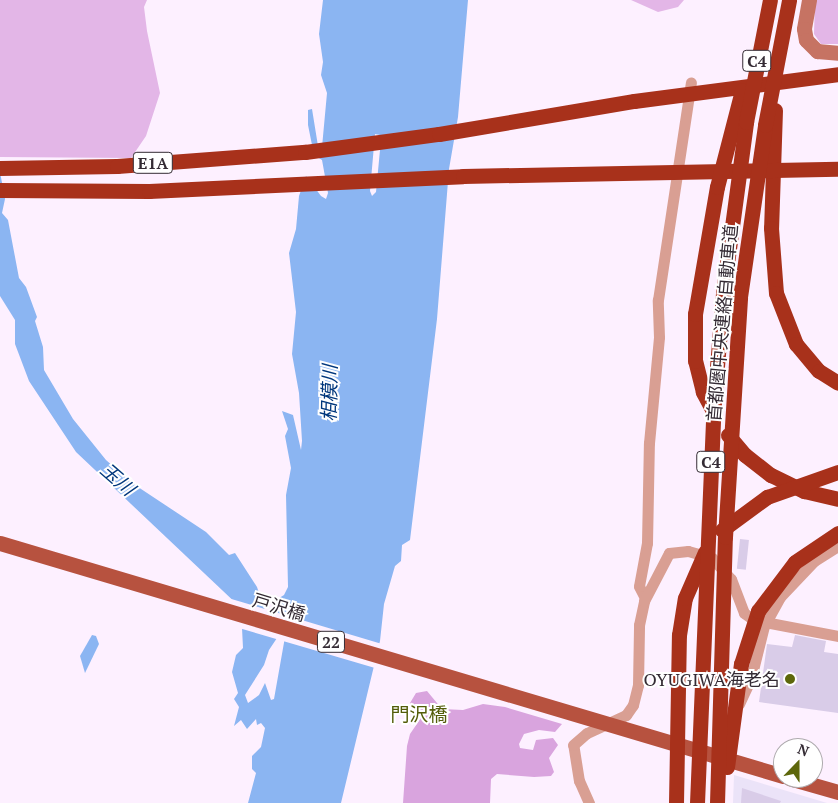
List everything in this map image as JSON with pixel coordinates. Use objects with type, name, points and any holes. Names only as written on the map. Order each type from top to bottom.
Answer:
[{"type":"highway","points":[[764,0],[704,252],[695,314],[695,360],[711,408],[745,455],[786,483],[838,499]]},
{"type":"highway","name":"首都圏中央連絡自動車道","points":[[696,803],[713,422],[723,294],[746,122],[770,0]]},
{"type":"highway","name":"首都圏中央連絡自動車道","points":[[718,803],[725,537],[736,343],[754,194],[789,0]]},
{"type":"highway","points":[[778,54],[771,228],[776,293],[796,344],[819,370],[838,383]]},
{"type":"highway","name":"E1A","points":[[0,168],[117,166],[305,152],[838,74]]},
{"type":"highway","name":"E1A","points":[[0,190],[149,191],[303,186],[463,176],[838,169]]},
{"type":"highway","points":[[676,803],[679,634],[685,598],[699,562],[721,531],[750,506],[786,489],[838,472]]},
{"type":"highway","points":[[724,803],[741,664],[750,629],[782,576],[812,549],[838,533]]},
{"type":"main road","name":"戸沢橋","points":[[0,543],[663,742],[726,759]]},
{"type":"main road","name":"22","points":[[726,759],[773,773]]},
{"type":"main road","points":[[823,788],[838,792]]},
{"type":"street","points":[[809,0],[804,29],[806,40],[817,52],[838,53]]},
{"type":"street","points":[[645,598],[639,586],[647,543],[649,443],[659,337],[658,300],[691,82]]},
{"type":"street","points":[[718,803],[740,699],[751,678],[766,623],[796,578],[838,546]]},
{"type":"street","points":[[589,803],[579,781],[573,745],[587,733],[626,714],[633,705],[638,685],[639,625],[645,598],[669,553],[688,551],[712,558],[731,579],[744,613],[766,623],[838,636]]},
{"type":"shaded area","points":[[0,0],[147,0],[144,7],[147,31],[160,93],[146,136],[131,158],[0,157]]},
{"type":"shaded area","points":[[631,0],[684,0],[678,7],[658,12]]},
{"type":"shaded area","points":[[815,0],[838,0],[838,44],[821,44],[814,34]]},
{"type":"shaded area","points":[[427,691],[442,709],[463,710],[483,704],[505,707],[562,724],[555,732],[539,730],[524,734],[519,744],[520,748],[533,750],[536,740],[553,738],[558,745],[549,758],[554,772],[551,776],[534,777],[497,774],[491,779],[490,803],[403,803],[407,746],[410,734],[423,715],[410,703],[416,693]]},
{"type":"shaded area","points":[[734,775],[827,803],[733,803]]},
{"type":"water","points":[[323,0],[468,0],[458,117],[449,169],[437,319],[410,540],[402,545],[401,561],[395,566],[384,604],[380,641],[341,803],[248,803],[256,773],[252,769],[252,756],[261,747],[265,728],[261,723],[257,725],[256,719],[247,729],[241,720],[234,726],[239,707],[234,699],[238,693],[232,672],[236,655],[243,648],[241,608],[76,452],[29,381],[15,344],[15,320],[0,296],[0,172],[5,199],[2,213],[8,220],[19,278],[26,287],[37,317],[35,321],[43,347],[44,370],[73,419],[106,460],[132,483],[206,532],[229,555],[235,553],[257,587],[267,613],[273,613],[276,600],[284,595],[288,587],[286,495],[291,468],[285,436],[288,429],[282,411],[293,415],[301,450],[302,441],[299,393],[292,354],[296,312],[289,253],[296,229],[299,196],[306,176],[321,196],[326,199],[328,193],[322,160],[314,155],[308,125],[308,110],[312,109],[318,146],[322,147],[327,93],[321,75],[323,62],[319,34]],"holes":[[[375,134],[380,135],[380,150],[376,192],[372,196],[370,191]],[[285,637],[274,699],[271,700],[265,683],[259,695],[248,703],[245,695],[264,665],[269,650],[277,638]]]},
{"type":"water","points":[[92,635],[96,636],[99,644],[85,673],[80,656]]},
{"type":"pier","points":[[228,598],[382,644],[375,668],[239,628],[238,609]]},
{"type":"building","points":[[740,539],[749,540],[746,570],[737,569]]},
{"type":"building","name":"OYUGIWA海老名","points":[[795,635],[826,641],[824,652],[838,654],[838,713],[759,702],[767,644],[792,647]]},
{"type":"building","points":[[742,788],[781,801],[780,803],[741,803]]},
{"type":"place","name":"OYUGIWA海老名","points":[[790,679]]},
{"type":"district","name":"門沢橋","points":[[419,714]]},
{"type":"water label","name":"相模川","points":[[329,393]]},
{"type":"water label","name":"玉川","points":[[118,479]]}]
